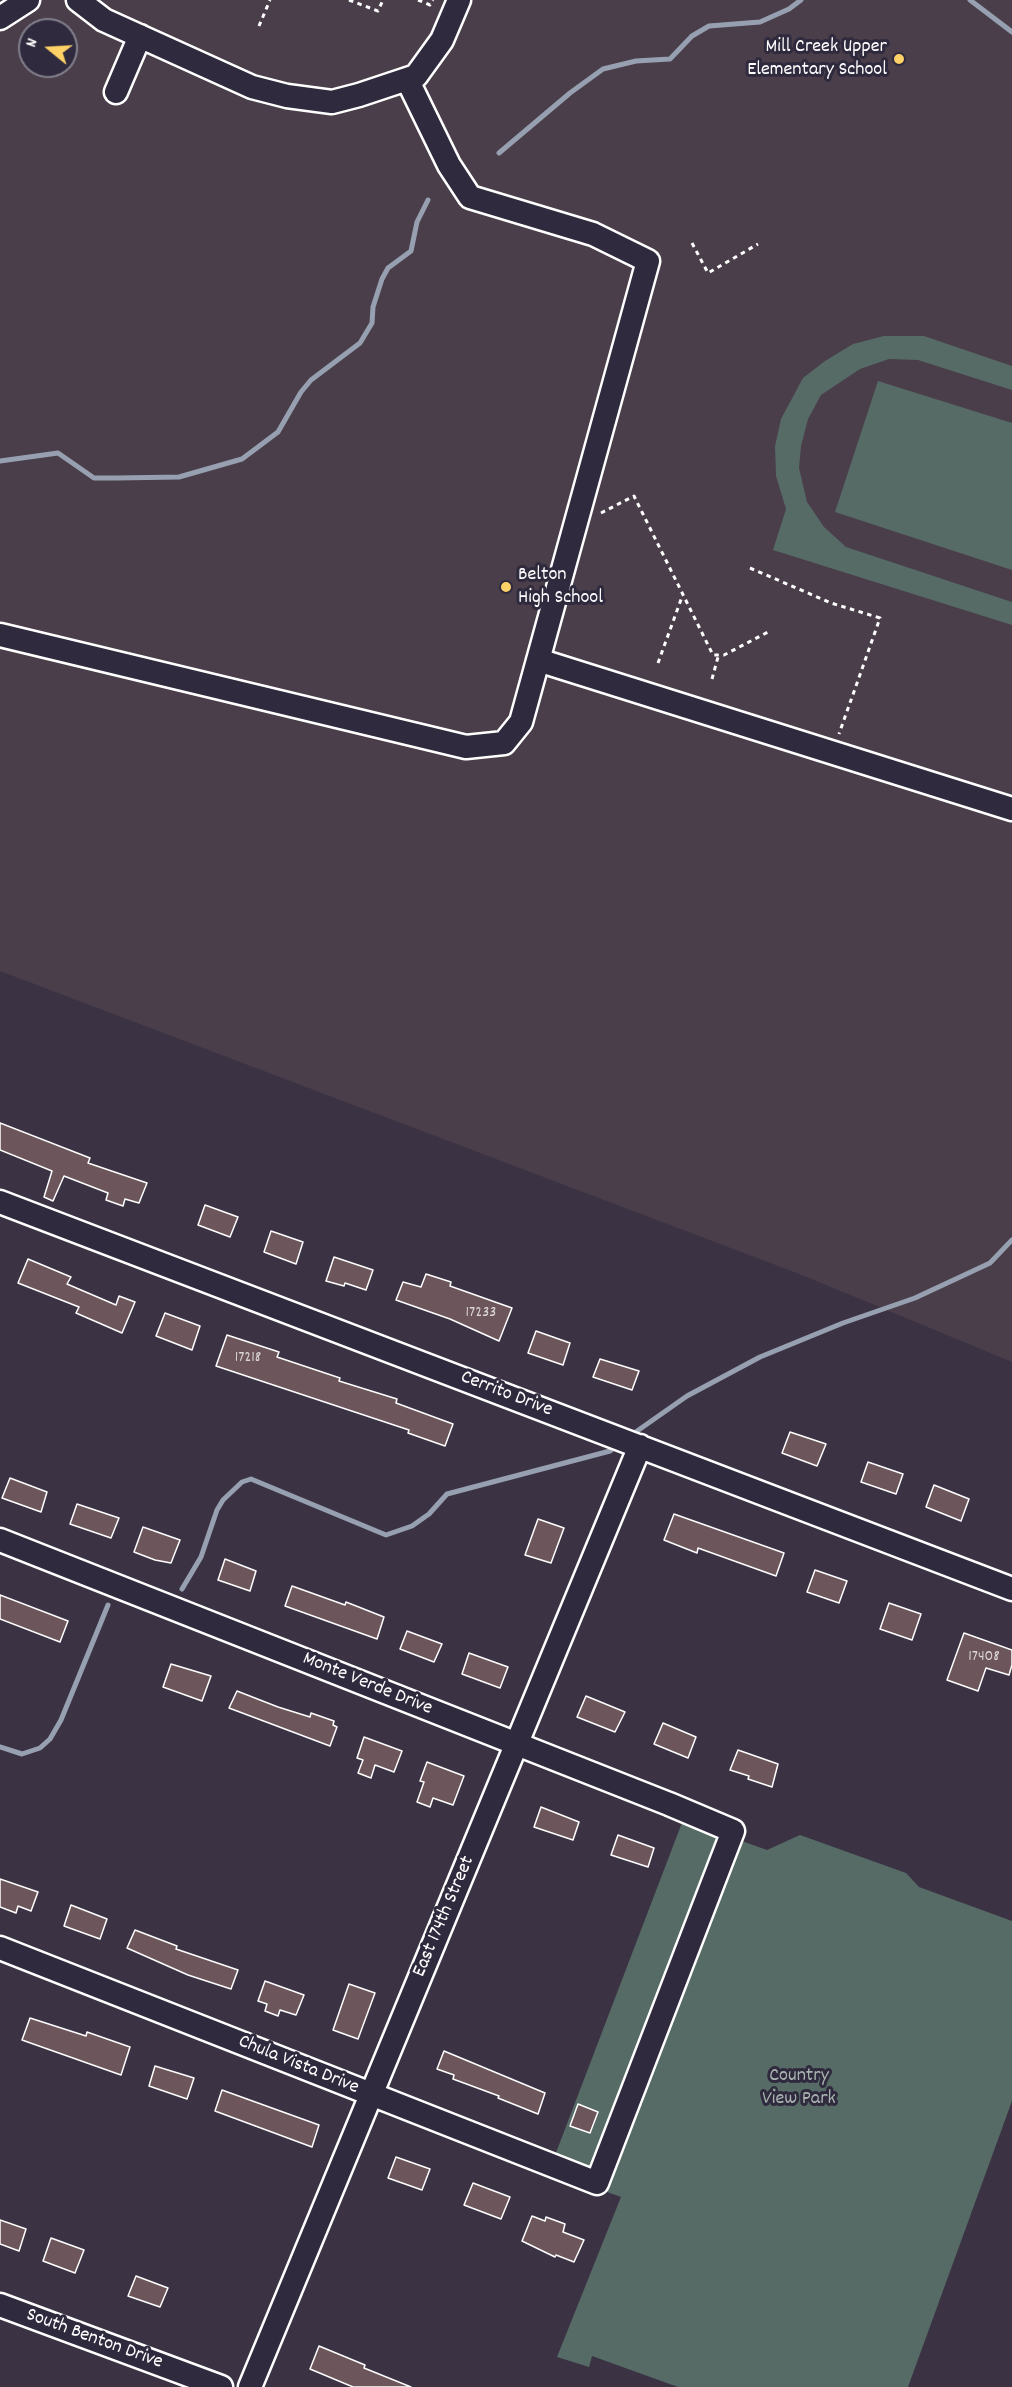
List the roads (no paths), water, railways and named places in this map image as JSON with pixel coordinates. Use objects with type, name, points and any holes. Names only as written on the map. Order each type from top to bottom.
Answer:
[{"type":"street","points":[[0,18],[28,0]]},
{"type":"street","points":[[78,0],[104,20],[252,87],[288,96],[332,102],[417,76],[442,40],[459,0]]},
{"type":"street","points":[[116,92],[140,36]]},
{"type":"street","points":[[0,635],[466,747],[504,742],[521,722],[648,261],[593,234],[470,197],[449,165],[407,79]]},
{"type":"street","points":[[538,660],[1012,809]]},
{"type":"street","name":"Cerrito Drive","points":[[0,1202],[1012,1589]]},
{"type":"street","name":"East 174th Street","points":[[250,2387],[640,1446]]},
{"type":"street","name":"Monte Verde Drive","points":[[0,1540],[517,1744],[733,1832],[597,2183]]},
{"type":"street","name":"Chula Vista Drive","points":[[0,1948],[597,2183]]},
{"type":"street","name":"South Benton Drive","points":[[0,2305],[222,2387]]},
{"type":"waterway","points":[[499,153],[570,93],[603,69],[636,61],[670,59],[692,36],[709,26],[760,22],[789,9],[801,0]]},
{"type":"waterway","points":[[970,0],[1012,32]]},
{"type":"waterway","points":[[0,461],[58,453],[94,478],[117,478],[179,477],[242,459],[278,432],[301,392],[311,380],[360,343],[372,323],[373,307],[382,279],[388,268],[411,251],[417,222],[428,200]]},
{"type":"waterway","points":[[630,1436],[687,1396],[760,1357],[843,1323],[915,1298],[990,1263],[1012,1240]]},
{"type":"waterway","points":[[182,1589],[201,1557],[217,1510],[223,1500],[242,1482],[251,1479],[386,1535],[412,1526],[429,1514],[447,1494],[610,1451],[617,1445]]},
{"type":"waterway","points":[[0,1747],[22,1754],[40,1748],[50,1739],[61,1720],[108,1605]]},
{"type":"place","name":"Mill Creek Upper Elementary School","points":[[899,59]]},
{"type":"place","name":"Belton High School","points":[[506,587]]},
{"type":"park label","name":"Country View Park","points":[[799,2088]]}]
